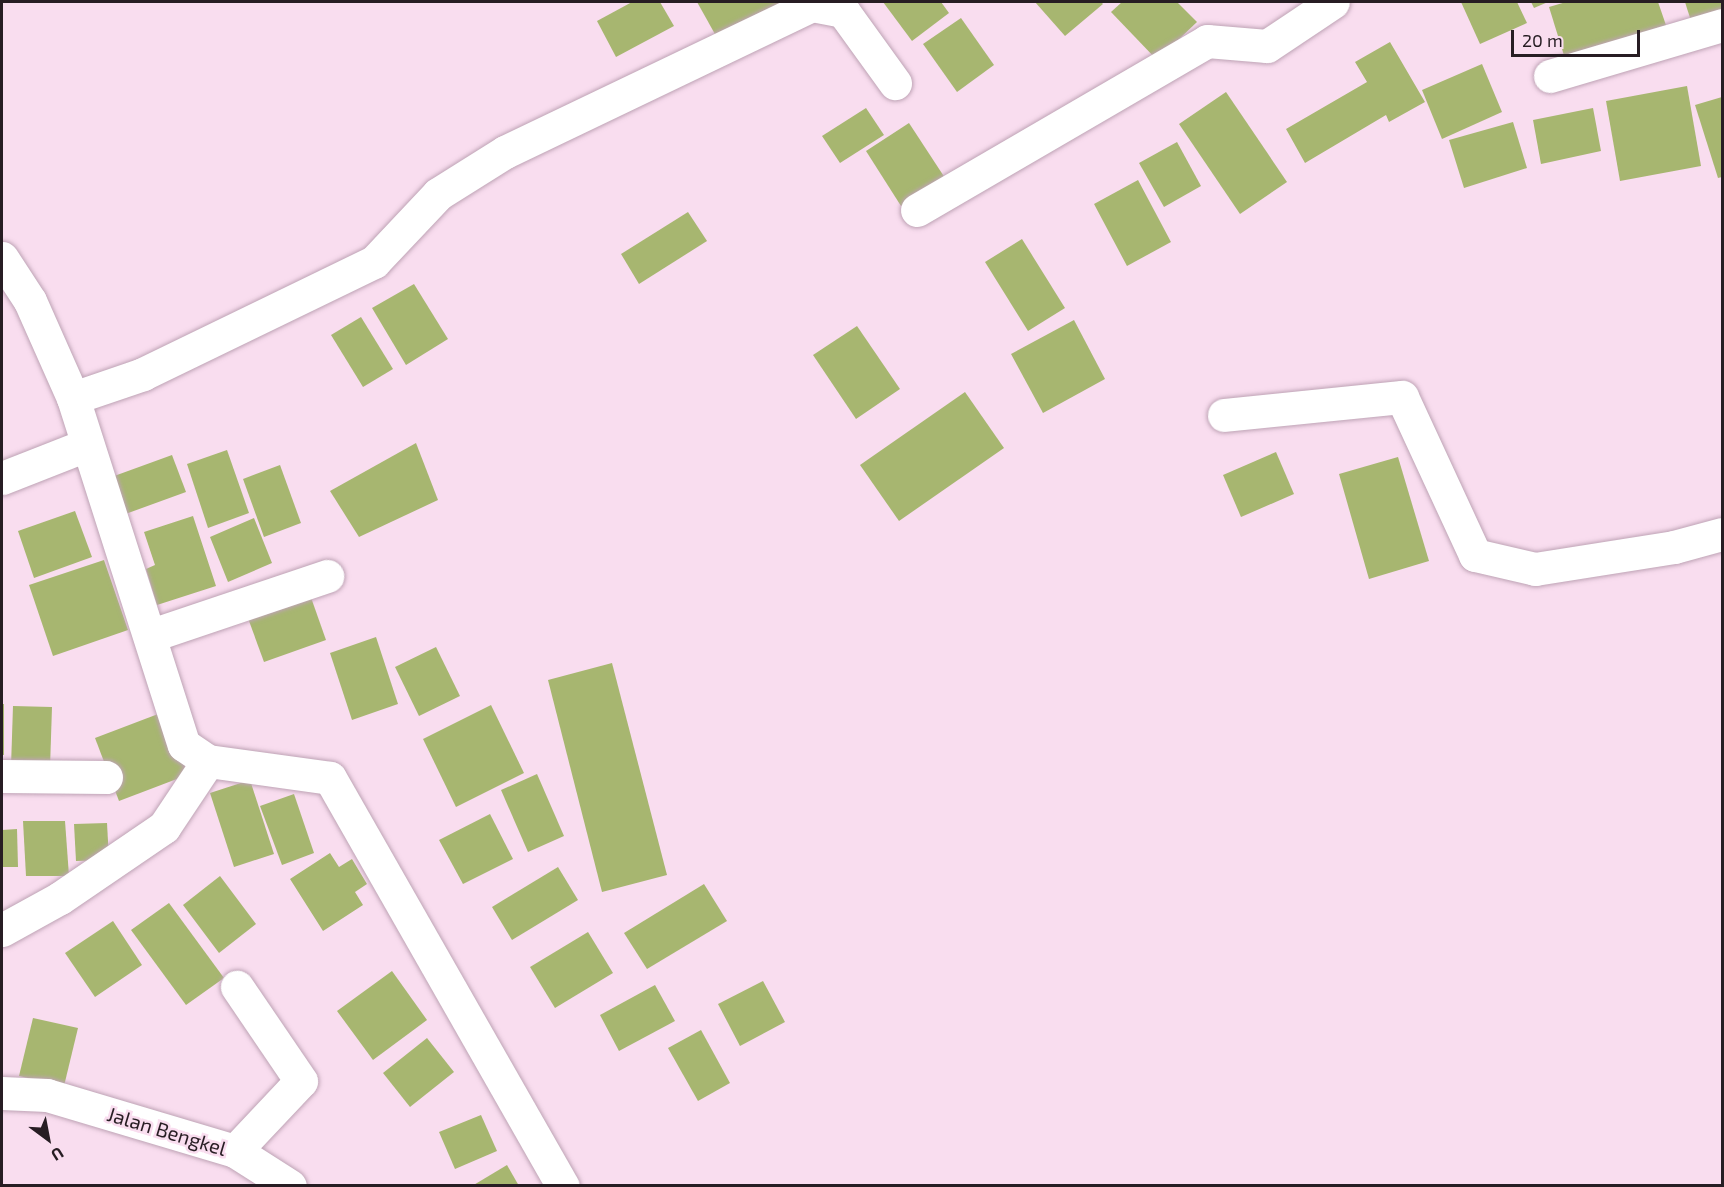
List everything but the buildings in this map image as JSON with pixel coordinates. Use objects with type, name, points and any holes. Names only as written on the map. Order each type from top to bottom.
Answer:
[{"type":"street","points":[[917,210],[1208,41],[1267,46],[1333,2]]},
{"type":"street","points":[[73,398],[143,374],[374,261],[438,195],[505,152],[812,5],[843,11],[895,83]]},
{"type":"street","points":[[1550,76],[1722,25]]},
{"type":"street","points":[[2,258],[30,301],[73,398],[86,445],[152,635],[184,745],[208,761],[330,778],[563,1185]]},
{"type":"street","points":[[1224,415],[1402,397],[1475,555],[1535,569],[1674,547],[1722,534]]},
{"type":"street","points":[[2,478],[86,445]]},
{"type":"street","points":[[152,635],[327,576]]},
{"type":"street","points":[[2,930],[60,898],[164,827],[208,761]]},
{"type":"street","points":[[2,776],[106,777]]},
{"type":"street","points":[[235,1152],[300,1081],[237,987]]},
{"type":"street","name":"Jalan Bengkel","points":[[2,1093],[47,1095],[235,1152],[290,1185]]}]
